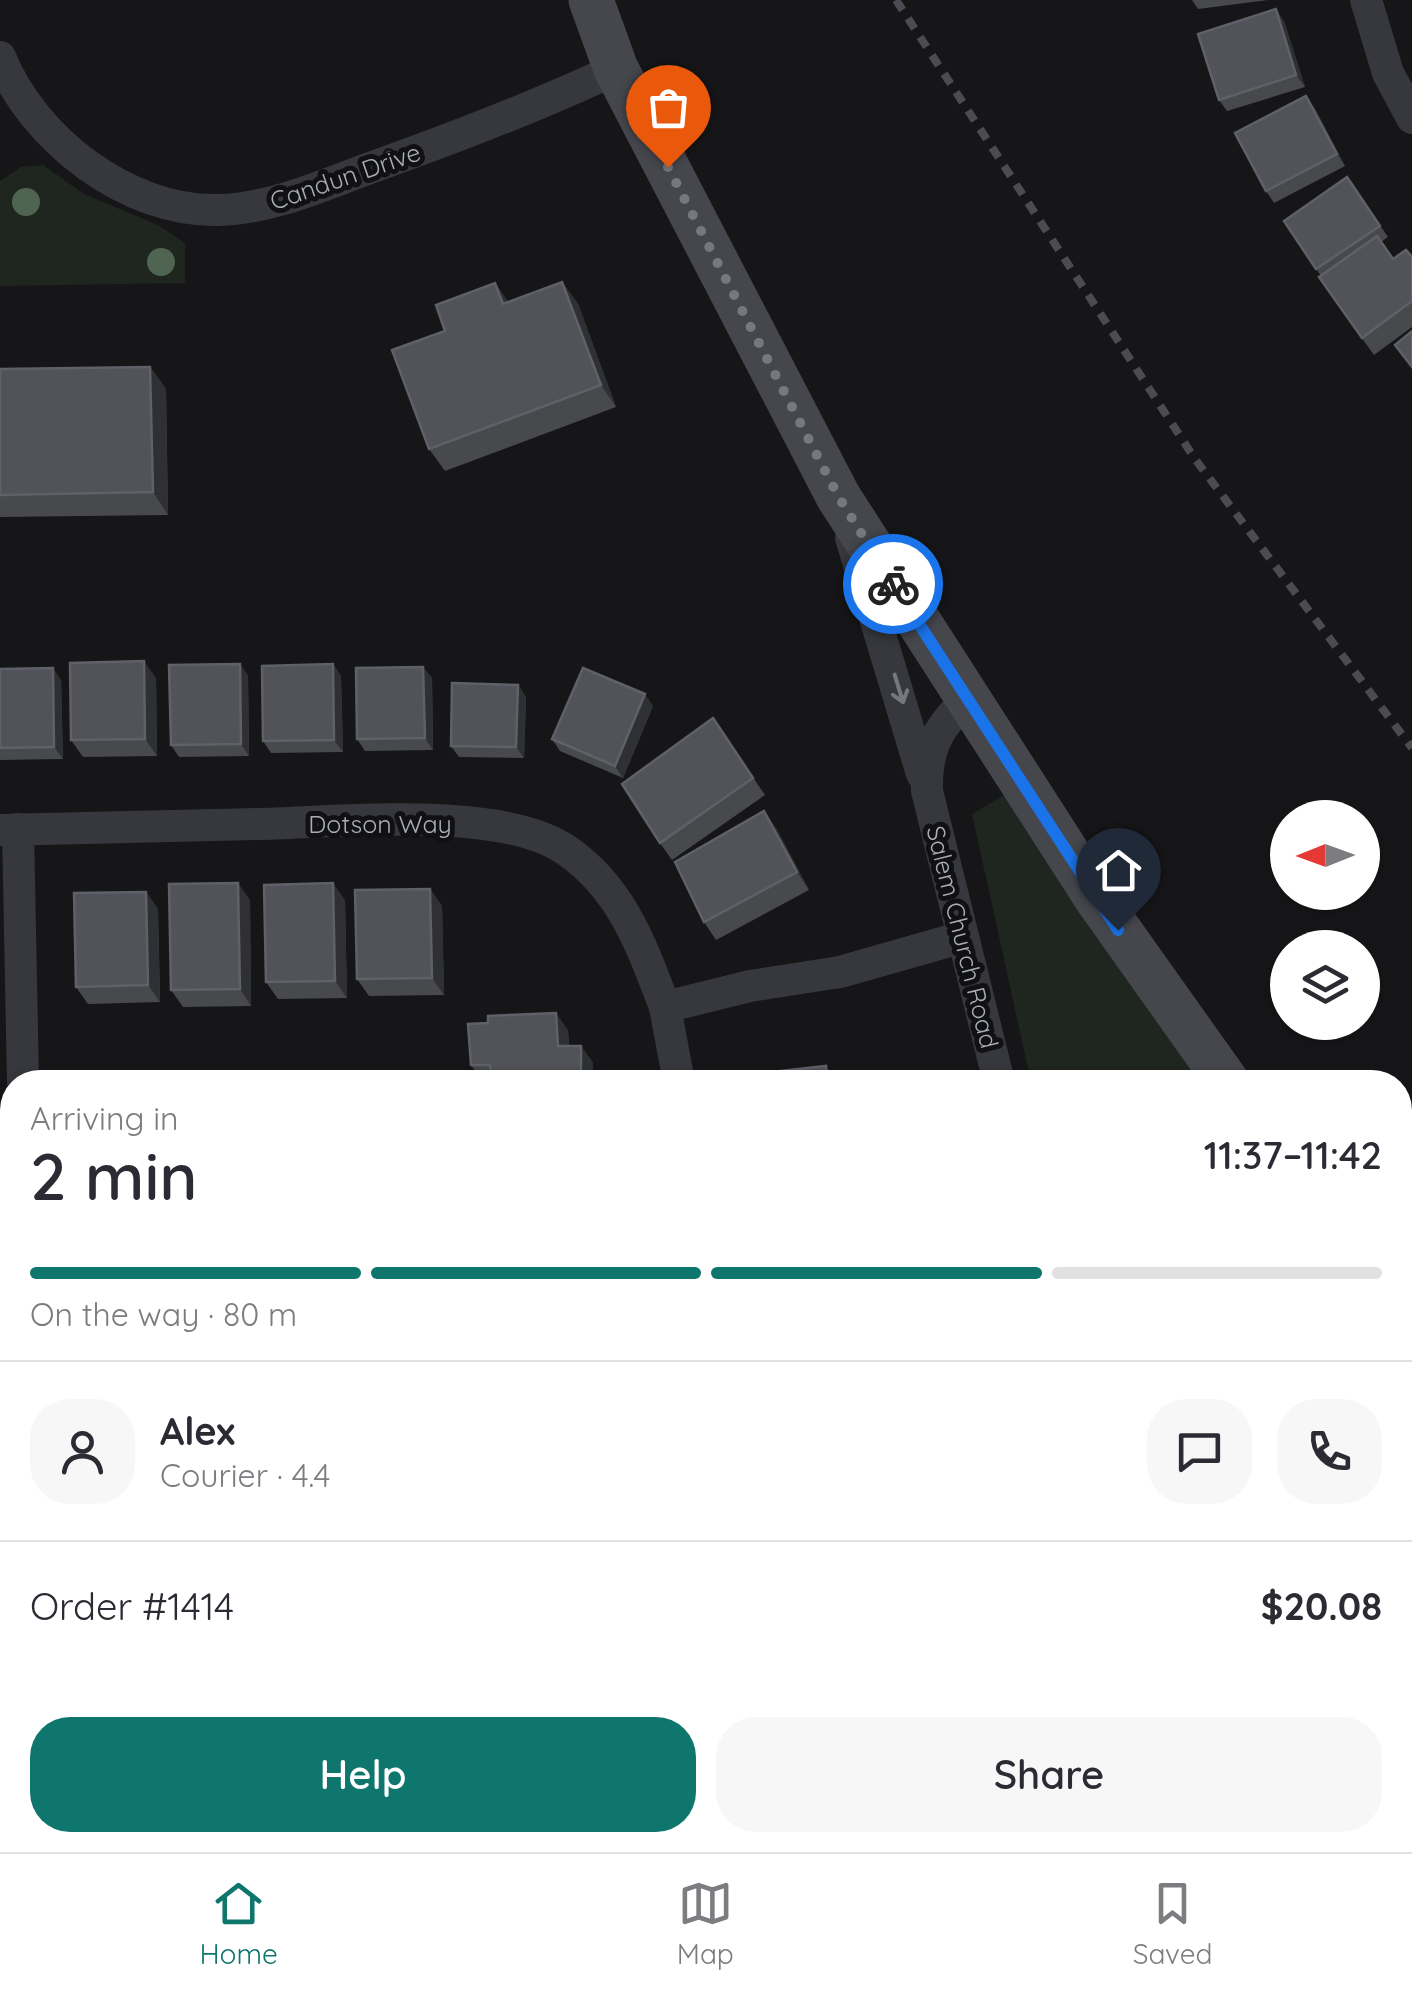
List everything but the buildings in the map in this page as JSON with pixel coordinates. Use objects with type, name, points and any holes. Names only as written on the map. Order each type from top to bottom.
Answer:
[{"type":"main road","points":[[591,0],[616,69],[838,496],[1097,900],[1219,1070]]},
{"type":"street","points":[[1366,0],[1388,73],[1412,118]]},
{"type":"street","name":"Candun Drive","points":[[0,57],[21,98],[73,154],[136,192],[213,210],[254,208],[291,197],[482,128],[616,69]]},
{"type":"street","name":"Salem Church Road","points":[[838,496],[927,791],[996,1070]]},
{"type":"street","name":"Salem Church Road","points":[[927,791],[926,764],[939,727],[966,700]]},
{"type":"street","name":"Dotson Way","points":[[9,829],[375,822],[514,828],[562,846],[596,874],[634,928],[665,1007],[677,1070]]},
{"type":"street","points":[[9,829],[22,1070]]},
{"type":"street","points":[[665,1007],[750,986],[840,972],[963,937]]},
{"type":"shaded area","points":[[43,165],[84,194],[158,225],[185,243],[185,283],[0,286],[0,181],[21,167]]},
{"type":"shaded area","points":[[1004,795],[1197,1070],[1028,1070],[972,814]]},
{"type":"railway","points":[[896,0],[1195,459],[1412,748]]},
{"type":"way so far","points":[[668,167],[838,496],[893,584]]},
{"type":"route","points":[[893,584],[1118,930]]}]
